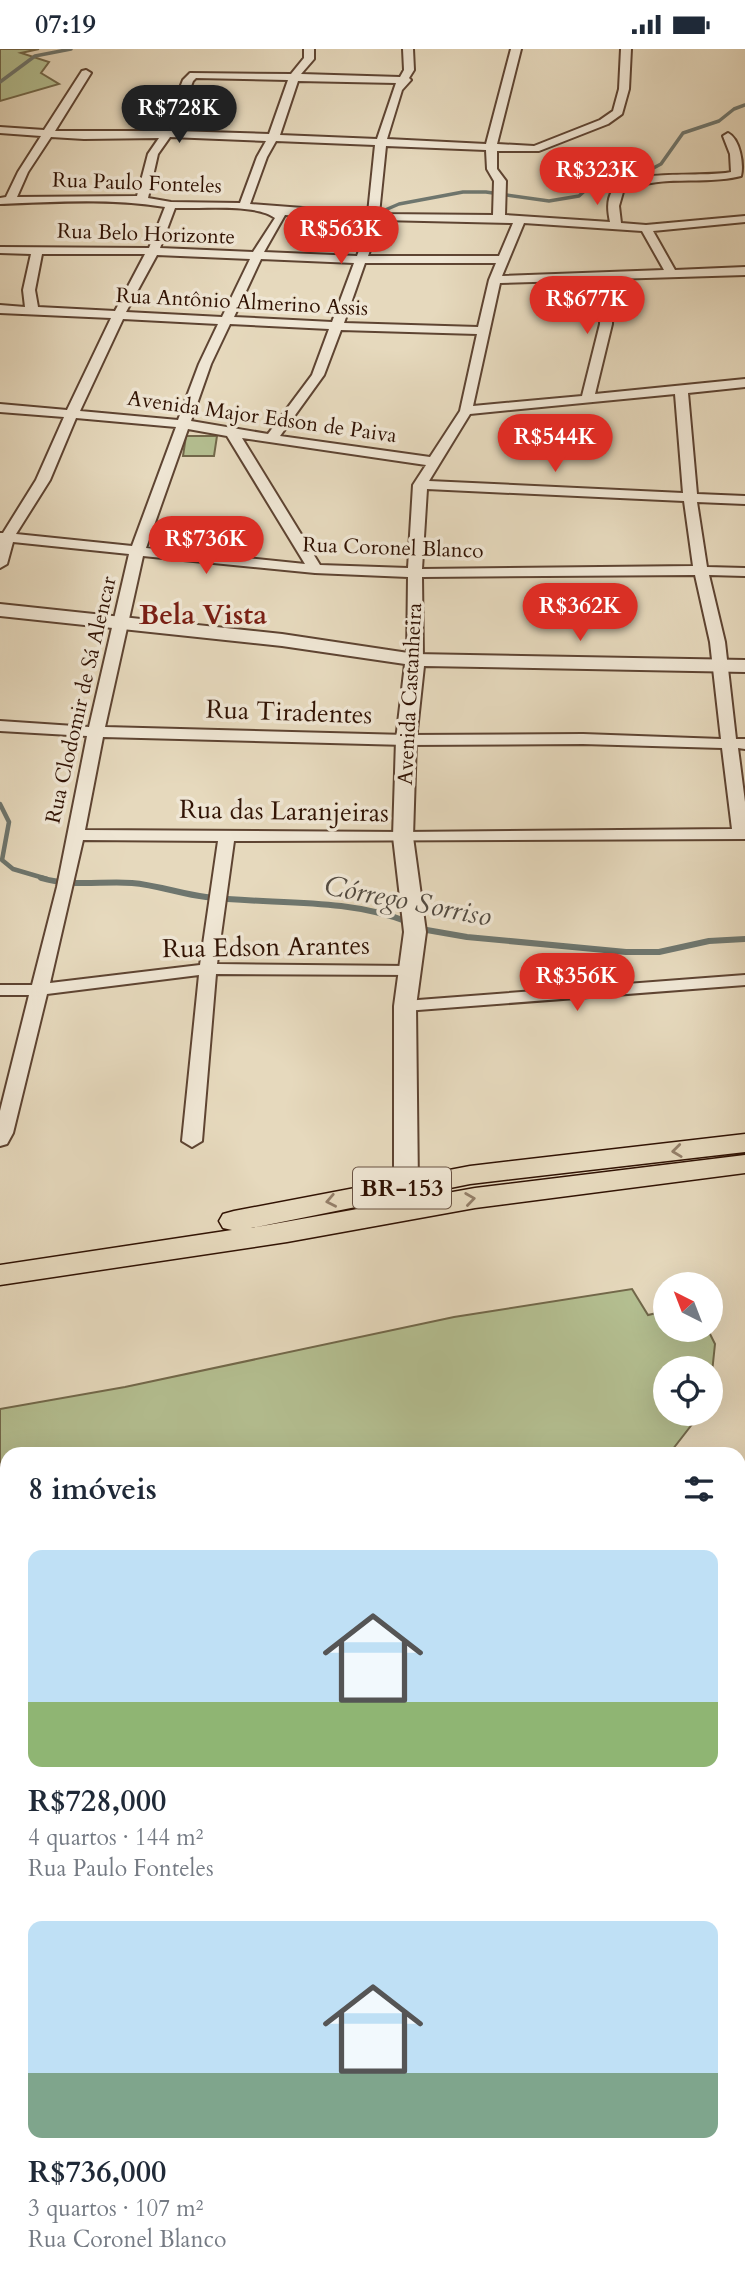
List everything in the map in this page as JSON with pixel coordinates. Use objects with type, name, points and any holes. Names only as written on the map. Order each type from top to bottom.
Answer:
[{"type":"main road","name":"BR-153","points":[[64,1263],[250,1217],[405,1187],[561,1163],[745,1143]]},
{"type":"main road","name":"BR-153","points":[[0,1275],[64,1263],[287,1231],[475,1198],[745,1164]]},
{"type":"street","points":[[244,206],[262,157],[274,137],[294,78],[298,69],[309,59],[309,49]]},
{"type":"street","points":[[272,438],[318,375],[361,260],[375,216],[381,142],[397,90],[406,80],[409,70],[408,49]]},
{"type":"street","points":[[499,219],[500,181],[492,169],[491,146],[516,49]]},
{"type":"street","points":[[0,130],[110,136],[168,133],[535,149],[604,122],[618,112],[624,89],[626,49]]},
{"type":"street","points":[[5,201],[86,73]]},
{"type":"street","points":[[142,200],[153,154],[168,133],[188,80],[194,75],[406,80]]},
{"type":"street","points":[[616,226],[613,206],[618,190],[625,185],[737,174],[735,155],[728,137]]},
{"type":"street","name":"Rua Paulo Fonteles","points":[[5,201],[79,198],[142,200],[171,205],[244,206],[273,211],[375,216]]},
{"type":"street","points":[[0,564],[3,537],[43,480],[97,356],[152,251],[171,205]]},
{"type":"street","name":"Rua Clodomir de Sá Alencar","points":[[0,1140],[4,1133],[66,881],[96,732],[137,552],[205,364],[272,227],[281,217],[273,211]]},
{"type":"street","points":[[375,216],[499,219],[646,228],[745,219]]},
{"type":"street","name":"Avenida Castanheira","points":[[405,1187],[405,1006],[415,922],[403,837],[406,740],[415,660],[415,573],[420,485],[466,411],[495,280],[501,259],[519,222]]},
{"type":"street","points":[[646,228],[672,275]]},
{"type":"street","name":"Rua Belo Horizonte","points":[[0,250],[152,251],[361,260],[501,259]]},
{"type":"street","points":[[32,310],[29,290],[37,251]]},
{"type":"street","points":[[495,280],[745,271]]},
{"type":"street","points":[[588,397],[607,320],[607,278]]},
{"type":"street","name":"Rua Antônio Almerino Assis","points":[[0,309],[482,331]]},
{"type":"street","points":[[466,411],[745,383]]},
{"type":"street","points":[[681,388],[689,499],[701,572],[720,652],[719,666],[737,744],[743,833]]},
{"type":"street","name":"Avenida Major Edson de Paiva","points":[[0,408],[185,424],[433,462]]},
{"type":"street","points":[[232,433],[315,569]]},
{"type":"street","points":[[420,485],[745,500]]},
{"type":"street","name":"Rua Coronel Blanco","points":[[3,537],[315,569],[415,573],[649,569],[745,572]]},
{"type":"street","points":[[0,610],[282,640],[415,660],[745,666]]},
{"type":"street","name":"Rua Tiradentes","points":[[0,726],[96,732],[406,740],[583,739],[737,744]]},
{"type":"street","name":"Rua das Laranjeiras","points":[[74,835],[403,837],[743,833]]},
{"type":"street","points":[[192,1141],[208,969],[227,834]]},
{"type":"street","name":"Rua Edson Arantes","points":[[0,990],[38,990],[208,969],[408,971]]},
{"type":"street","points":[[405,1006],[745,979]]},
{"type":"green space","points":[[0,49],[39,49],[21,53],[49,62],[41,73],[59,84],[0,101]]},
{"type":"green space","points":[[186,436],[217,436],[214,456],[183,456]]},
{"type":"green space","points":[[632,1289],[648,1315],[653,1314],[653,1342],[715,1344],[714,1356],[653,1356],[653,1426],[691,1426],[674,1447],[0,1447],[0,1409],[125,1387],[454,1317]]},
{"type":"waterway","points":[[0,82],[35,56],[71,49]]},
{"type":"waterway","points":[[327,235],[399,204],[463,192],[486,192],[549,201],[579,196],[591,185],[644,173],[661,164],[683,133],[719,121],[734,109],[745,105]]},
{"type":"waterway","name":"Córrego Sorriso","points":[[0,804],[9,822],[2,860],[13,869],[47,879]]},
{"type":"waterway","name":"Córrego Sorriso","points":[[41,878],[75,883],[141,884],[206,897],[333,905],[383,914],[408,922]]},
{"type":"waterway","name":"Córrego Sorriso","points":[[421,929],[467,937],[626,952],[659,952],[709,941],[745,939]]},
{"type":"district","name":"Bela Vista","points":[[203,615]]}]
